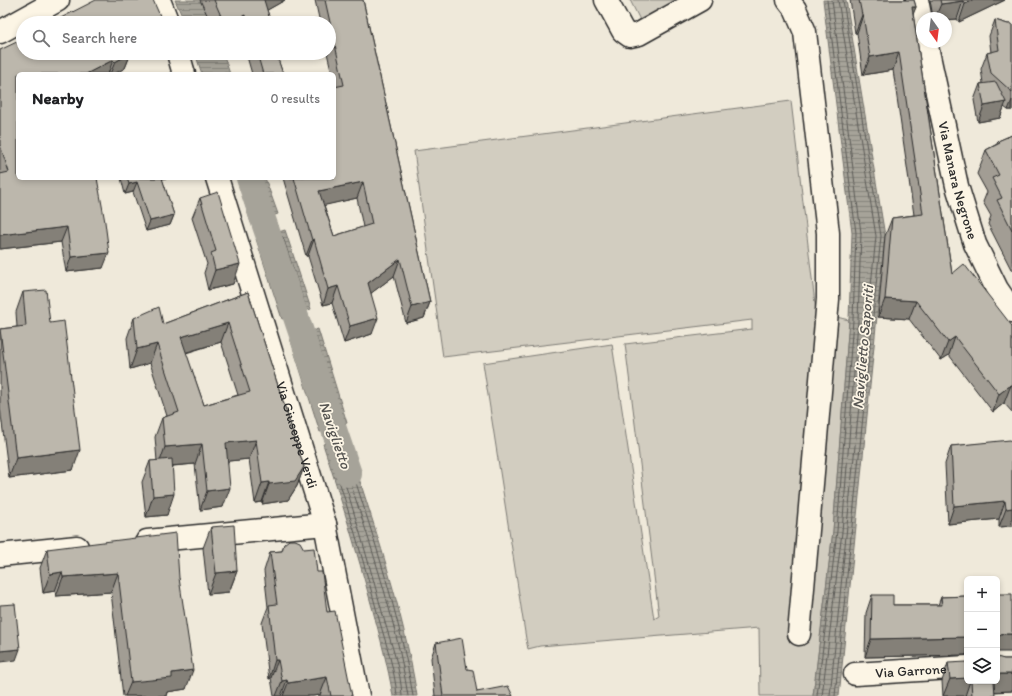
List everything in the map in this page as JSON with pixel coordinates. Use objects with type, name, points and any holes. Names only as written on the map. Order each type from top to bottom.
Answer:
[{"type":"street","points":[[29,16],[58,0]]},
{"type":"street","points":[[159,0],[165,16]]},
{"type":"street","points":[[606,0],[623,31],[630,36],[639,34],[700,0]]},
{"type":"street","points":[[788,0],[795,9],[805,32],[827,225],[829,259],[828,299],[799,634]]},
{"type":"street","points":[[917,0],[919,12]]},
{"type":"street","points":[[0,32],[16,23]]},
{"type":"street","name":"Via Manara Negrone","points":[[927,48],[956,186],[975,244],[997,289],[1012,310]]},
{"type":"street","points":[[180,60],[183,72]]},
{"type":"street","name":"Via Giuseppe Verdi","points":[[218,180],[325,524],[358,696]]},
{"type":"street","points":[[127,542],[325,524]]},
{"type":"street","points":[[0,555],[95,546]]},
{"type":"street","name":"Via Garrone","points":[[855,674],[964,667]]},
{"type":"shaded area","points":[[630,0],[678,0],[640,20]]},
{"type":"shaded area","points":[[791,101],[816,312],[849,320],[833,531],[813,696],[760,696],[759,628],[540,646],[528,649],[483,363],[612,344],[654,619],[659,616],[625,344],[752,329],[752,320],[443,357],[414,151]]},
{"type":"water","points":[[175,0],[201,0],[208,16],[182,16]]},
{"type":"water","name":"Naviglietto Saporiti","points":[[823,0],[846,0],[885,236],[839,696],[813,696],[833,531],[849,320],[852,233]]},
{"type":"water","points":[[197,60],[225,60],[229,72],[201,72]]},
{"type":"water","points":[[238,180],[266,180],[278,214],[251,223]]},
{"type":"water","points":[[285,230],[311,309],[282,319],[256,239]]},
{"type":"water","points":[[318,329],[347,423],[320,432],[290,338]]},
{"type":"water","points":[[346,438],[396,598],[417,696],[393,696],[384,652],[366,586],[323,444]]},
{"type":"building","points":[[96,0],[153,0],[160,16],[65,16]]},
{"type":"building","points":[[214,0],[264,0],[269,16],[245,15],[221,16]]},
{"type":"building","points":[[325,0],[363,0],[430,302],[412,307],[400,259],[368,283],[378,318],[350,326],[338,286],[328,289],[314,239],[312,240],[295,180],[336,180],[336,87],[344,85],[336,49],[336,16],[329,16]],"holes":[[[363,182],[372,224],[334,236],[319,191]]]},
{"type":"building","points":[[859,0],[914,0],[916,7],[912,7],[916,34],[916,48],[918,48],[952,274],[964,264],[1012,326],[1012,386],[1011,385],[999,394],[955,337],[948,342],[916,301],[885,299],[892,218],[923,214],[899,52],[870,57]]},
{"type":"building","points":[[940,0],[974,0],[965,4],[963,1],[941,4]]},
{"type":"building","points":[[995,20],[1012,24],[1012,92],[991,73],[987,53],[999,50]]},
{"type":"building","points":[[16,42],[16,60],[113,60],[90,72],[16,72],[16,180],[97,180],[109,253],[71,257],[67,227],[0,235],[0,174],[9,172],[0,145],[0,50]]},
{"type":"building","points":[[259,60],[278,60],[282,72],[262,72]]},
{"type":"building","points":[[996,82],[1006,102],[984,106],[980,84]]},
{"type":"building","points":[[1012,135],[1012,230],[997,200],[1002,198],[992,178],[999,175],[986,150],[1000,143],[998,141]]},
{"type":"building","points":[[128,180],[163,180],[174,215],[150,221],[137,182],[129,184]]},
{"type":"building","points":[[218,192],[240,264],[215,270],[211,253],[216,251],[200,198]]},
{"type":"building","points":[[46,290],[50,323],[64,321],[80,450],[16,458],[0,329],[26,326],[23,292]]},
{"type":"building","points":[[248,292],[304,467],[295,481],[269,484],[269,482],[262,483],[256,440],[226,443],[230,488],[207,491],[202,444],[165,447],[162,418],[179,412],[157,344],[137,349],[134,318],[159,307],[163,324]],"holes":[[[228,323],[250,392],[204,405],[181,337]]]},
{"type":"building","points":[[1012,441],[1012,508],[1006,509],[1005,501],[954,506],[951,446]]},
{"type":"building","points":[[172,459],[174,494],[153,496],[150,461]]},
{"type":"building","points":[[234,525],[237,571],[216,573],[211,527]]},
{"type":"building","points":[[176,533],[179,578],[193,670],[172,673],[172,678],[131,682],[118,573],[63,577],[62,572],[50,574],[47,549]]},
{"type":"building","points":[[289,540],[300,542],[304,549],[314,548],[317,572],[322,572],[327,612],[335,611],[352,696],[331,696],[327,677],[288,683],[287,680],[282,681],[278,660],[275,660],[269,605],[277,604],[270,552],[282,551],[284,544]]},
{"type":"building","points":[[1000,594],[1012,594],[1012,634],[1000,636]]},
{"type":"building","points":[[872,595],[893,595],[893,605],[942,605],[941,597],[964,596],[964,637],[871,639]]},
{"type":"building","points":[[15,604],[20,649],[0,651],[0,605]]},
{"type":"building","points":[[462,638],[467,669],[473,670],[477,692],[508,686],[513,696],[443,696],[436,643]]},
{"type":"building","points":[[1000,658],[1012,659],[1012,674],[1000,674]]},
{"type":"building","points":[[964,662],[964,678],[950,679],[948,663]]},
{"type":"building","points":[[971,684],[994,684],[995,696],[972,696]]},
{"type":"waterway","name":"Naviglietto","points":[[250,180],[349,474]]}]
